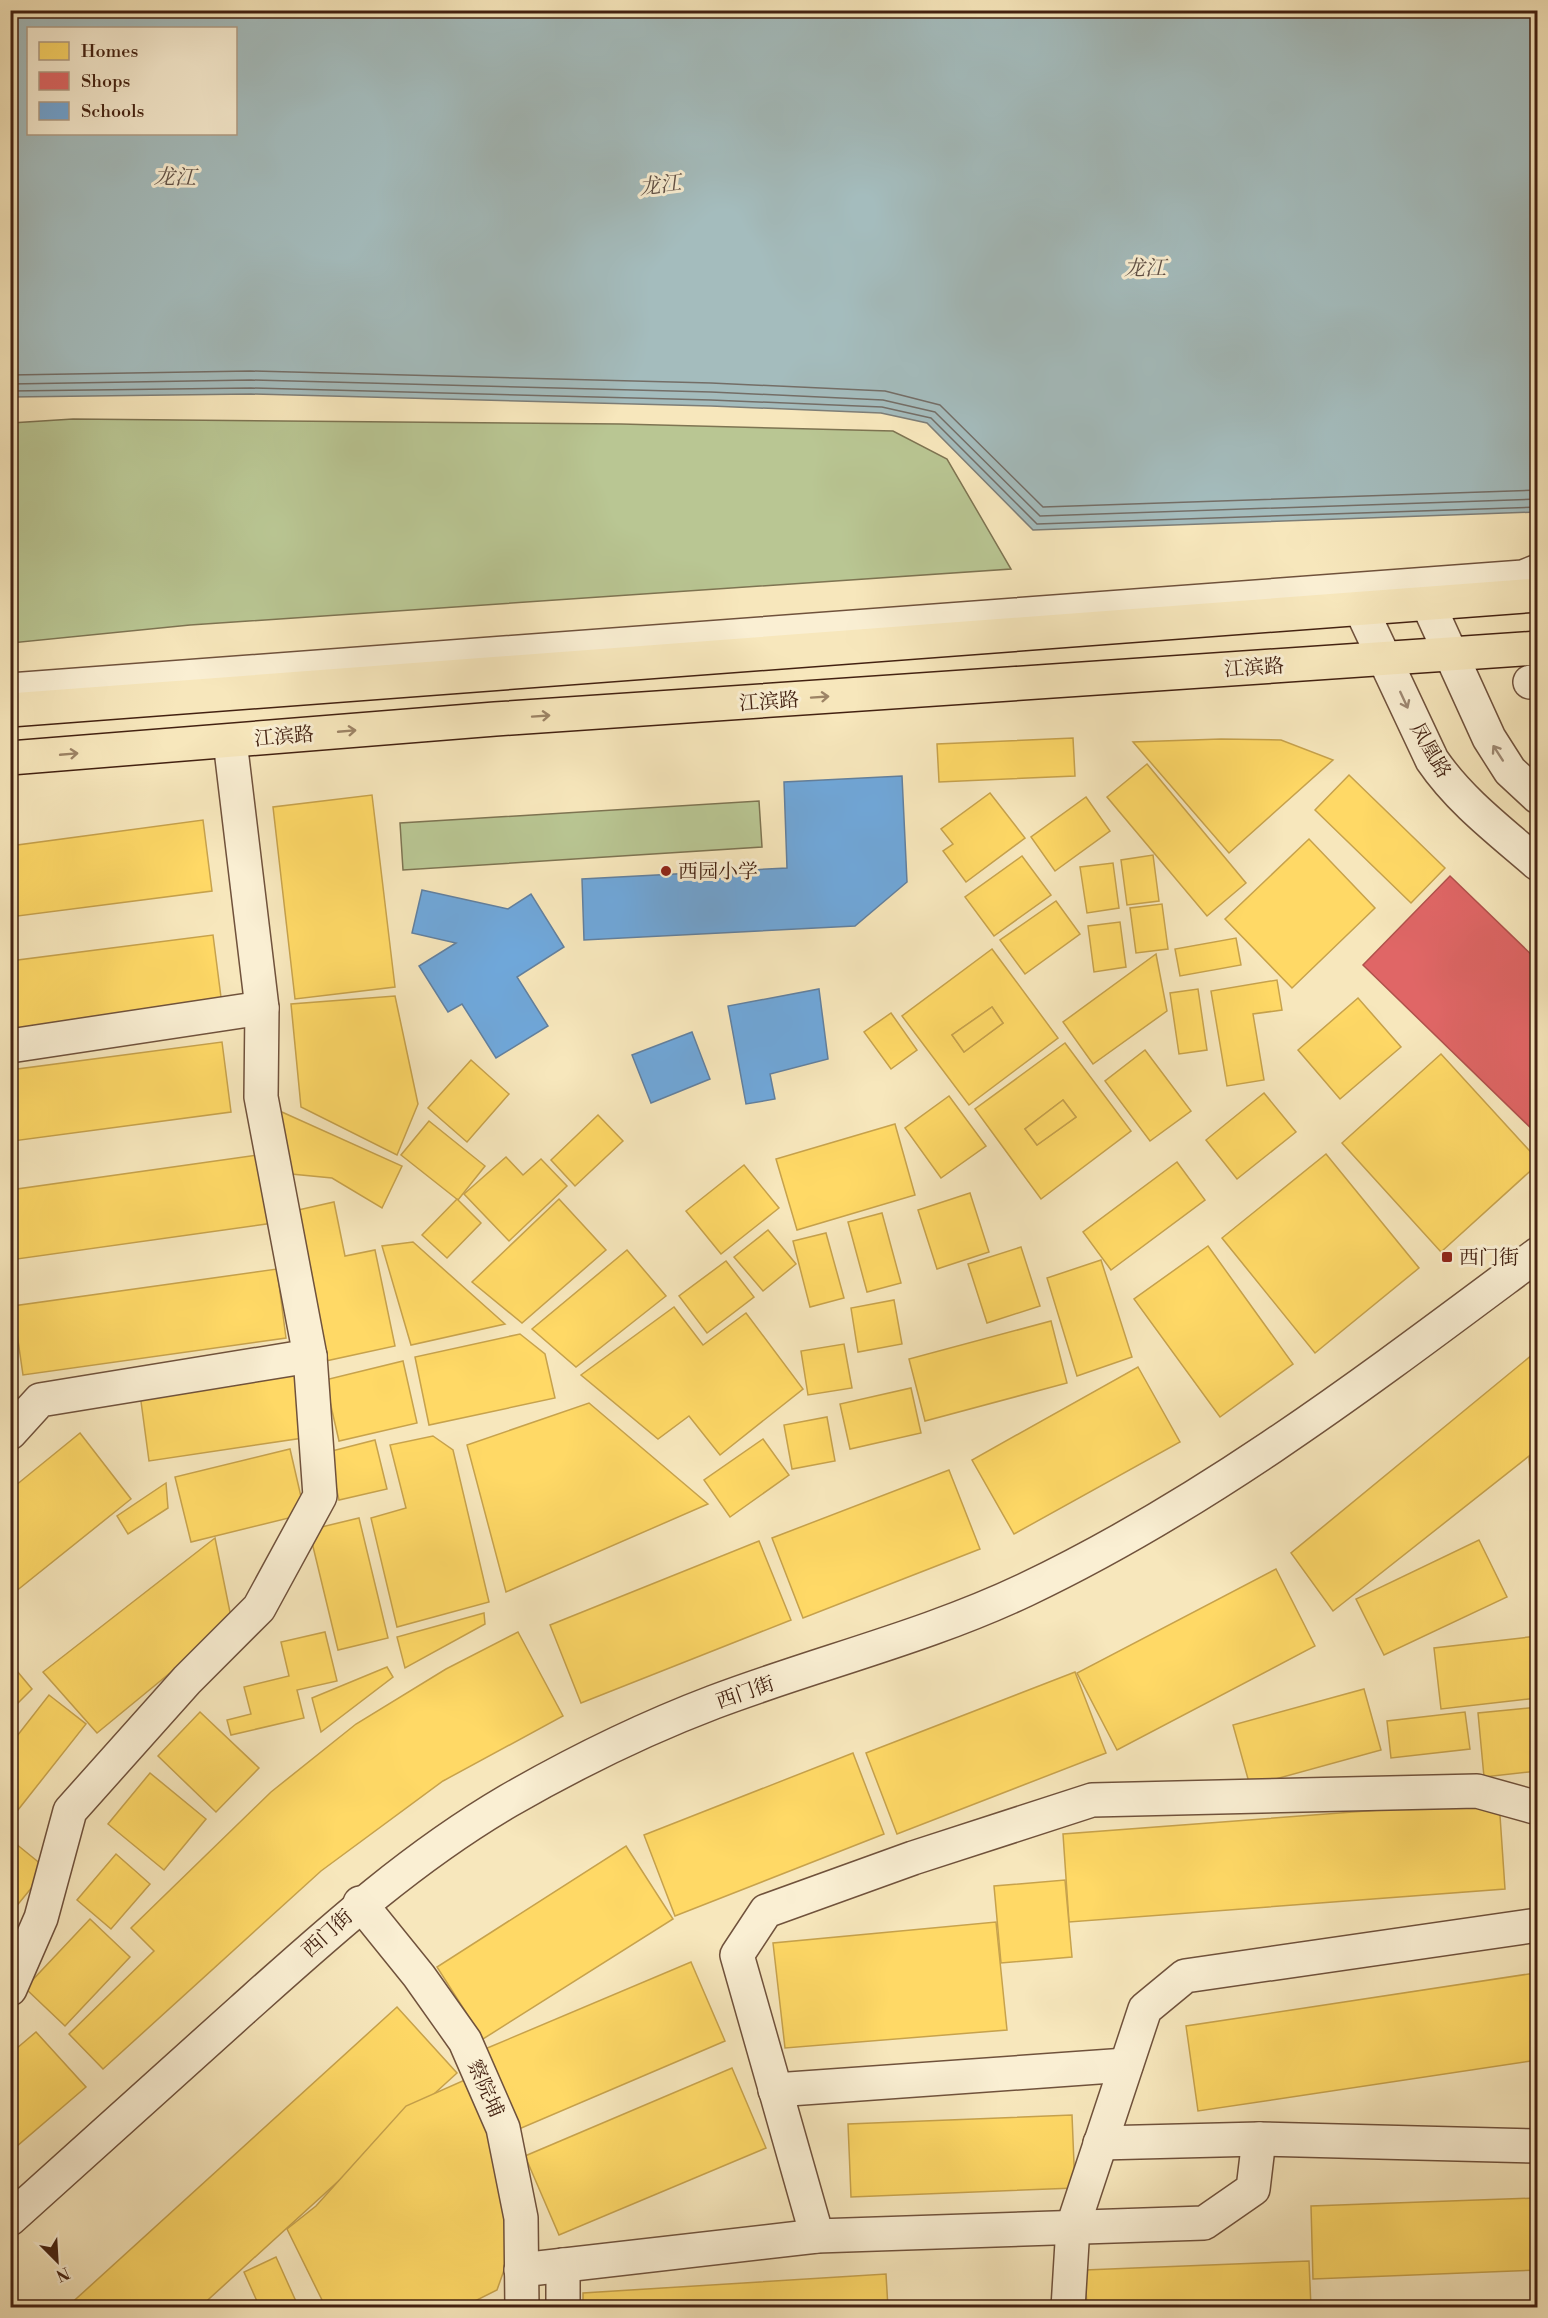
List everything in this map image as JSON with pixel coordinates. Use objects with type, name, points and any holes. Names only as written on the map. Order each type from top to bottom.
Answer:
[{"type":"main road","points":[[10,710],[1428,604],[1530,585]]},
{"type":"main road","name":"江滨路","points":[[10,758],[507,718],[1532,648]]},
{"type":"street","points":[[10,690],[1530,585]]},
{"type":"street","points":[[1428,604],[1488,738],[1510,771],[1538,796]]},
{"type":"street","name":"凤凰路","points":[[1361,609],[1432,760],[1443,776],[1459,795],[1538,864]]},
{"type":"street","points":[[10,1989],[41,1918],[70,1811],[187,1680],[259,1608],[320,1496],[310,1356],[261,1096],[262,1008],[230,741]]},
{"type":"street","points":[[10,1046],[262,1008]]},
{"type":"street","name":"西门街","points":[[10,2219],[360,1903],[431,1849],[507,1802],[600,1751],[713,1702],[926,1629],[1023,1591],[1144,1527],[1346,1396],[1538,1254]]},
{"type":"street","points":[[10,1433],[40,1400],[310,1356]]},
{"type":"street","points":[[817,2236],[737,1955],[766,1911],[913,1858],[1092,1800],[1477,1791],[1538,1808]]},
{"type":"street","name":"察院埔","points":[[360,1903],[419,1976],[470,2052],[503,2128],[512,2162],[521,2218],[522,2307]]},
{"type":"street","points":[[1068,2307],[1073,2226],[1145,2009],[1185,1976],[1538,1925]]},
{"type":"street","points":[[775,2090],[1126,2065]]},
{"type":"street","points":[[521,2270],[817,2236],[1204,2223],[1253,2189],[1259,2139]]},
{"type":"street","points":[[1100,2143],[1259,2139],[1538,2146]]},
{"type":"street","points":[[563,2265],[563,2307]]},
{"type":"green space","points":[[73,419],[621,424],[893,431],[947,459],[1011,569],[190,625],[11,643],[11,423]]},
{"type":"green space","points":[[759,801],[762,847],[403,870],[400,823]]},
{"type":"water","name":"龙江","points":[[10,11],[1537,11],[1537,516],[1536,512],[1033,530],[927,423],[881,413],[711,406],[251,394],[11,397]]},
{"type":"building: Homes","points":[[1073,738],[1075,776],[939,782],[937,744]]},
{"type":"building: Homes","points":[[1221,739],[1281,740],[1333,760],[1229,853],[1133,742]]},
{"type":"building: Homes","points":[[1147,764],[1246,883],[1207,916],[1107,797]]},
{"type":"building: Homes","points":[[1349,775],[1445,868],[1411,903],[1315,810]]},
{"type":"building: Homes","points":[[990,793],[1025,838],[966,882],[943,851],[953,844],[941,829]]},
{"type":"building: Homes","points":[[372,795],[395,987],[295,999],[273,807]]},
{"type":"building: Homes","points":[[1086,797],[1110,831],[1055,871],[1031,837]]},
{"type":"building: Homes","points":[[203,820],[212,891],[10,917],[10,846]]},
{"type":"building: Homes","points":[[1309,839],[1375,908],[1292,988],[1225,919]]},
{"type":"building: Homes","points":[[1153,855],[1159,901],[1127,905],[1121,860]]},
{"type":"building: Homes","points":[[1022,856],[1051,895],[994,936],[965,897]]},
{"type":"building: Homes","points":[[1113,863],[1119,908],[1087,913],[1080,867]]},
{"type":"building: Homes","points":[[1056,901],[1080,934],[1025,974],[1000,940]]},
{"type":"building: Homes","points":[[1162,904],[1168,949],[1136,953],[1130,908]]},
{"type":"building: Homes","points":[[1120,922],[1126,967],[1094,972],[1088,926]]},
{"type":"building: Homes","points":[[213,935],[222,1005],[10,1033],[10,961]]},
{"type":"building: Homes","points":[[1236,938],[1241,965],[1180,976],[1175,949]]},
{"type":"building: Homes","points":[[992,949],[1058,1038],[969,1105],[902,1016]],"holes":[[[992,1007],[1003,1023],[964,1052],[952,1035]]]},
{"type":"building: Homes","points":[[1156,954],[1167,1011],[1093,1064],[1063,1022]]},
{"type":"building: Homes","points":[[1277,980],[1282,1010],[1253,1014],[1264,1080],[1227,1086],[1211,991]]},
{"type":"building: Homes","points":[[1198,989],[1207,1050],[1179,1054],[1170,993]]},
{"type":"building: Homes","points":[[395,996],[418,1104],[397,1155],[301,1107],[291,1004]]},
{"type":"building: Homes","points":[[1358,998],[1401,1047],[1340,1099],[1298,1050]]},
{"type":"building: Homes","points":[[992,1007],[1003,1023],[964,1052],[952,1035]]},
{"type":"building: Homes","points":[[891,1013],[917,1050],[891,1069],[864,1032]]},
{"type":"building: Homes","points":[[222,1042],[231,1112],[13,1141],[10,1070]]},
{"type":"building: Homes","points":[[1065,1043],[1131,1131],[1041,1199],[975,1109]],"holes":[[[1063,1100],[1076,1117],[1037,1145],[1025,1129]]]},
{"type":"building: Homes","points":[[1145,1050],[1191,1111],[1150,1141],[1105,1081]]},
{"type":"building: Homes","points":[[1441,1054],[1538,1160],[1538,1164],[1441,1252],[1342,1143]]},
{"type":"building: Homes","points":[[471,1060],[509,1094],[467,1142],[428,1108]]},
{"type":"building: Homes","points":[[1264,1093],[1296,1132],[1237,1179],[1206,1140]]},
{"type":"building: Homes","points":[[949,1096],[986,1146],[941,1178],[905,1128]]},
{"type":"building: Homes","points":[[1063,1100],[1076,1117],[1037,1145],[1025,1129]]},
{"type":"building: Homes","points":[[273,1108],[402,1166],[382,1208],[332,1178],[281,1173]]},
{"type":"building: Homes","points":[[598,1115],[623,1141],[575,1186],[551,1160]]},
{"type":"building: Homes","points":[[429,1121],[485,1166],[458,1200],[401,1155]]},
{"type":"building: Homes","points":[[895,1124],[915,1195],[797,1230],[776,1159]]},
{"type":"building: Homes","points":[[264,1154],[273,1223],[10,1260],[10,1190]]},
{"type":"building: Homes","points":[[1326,1154],[1419,1268],[1315,1353],[1222,1238]]},
{"type":"building: Homes","points":[[506,1157],[523,1175],[541,1159],[567,1186],[509,1241],[464,1194]]},
{"type":"building: Homes","points":[[1177,1162],[1205,1200],[1111,1270],[1083,1232]]},
{"type":"building: Homes","points":[[744,1165],[779,1208],[721,1254],[686,1211]]},
{"type":"building: Homes","points":[[970,1193],[989,1252],[937,1269],[918,1210]]},
{"type":"building: Homes","points":[[457,1199],[481,1223],[447,1258],[422,1235]]},
{"type":"building: Homes","points":[[559,1199],[606,1250],[522,1323],[472,1282]]},
{"type":"building: Homes","points":[[334,1202],[345,1256],[375,1250],[395,1346],[321,1362],[289,1212]]},
{"type":"building: Homes","points":[[882,1213],[901,1283],[867,1292],[848,1222]]},
{"type":"building: Homes","points":[[768,1230],[796,1264],[763,1291],[734,1257]]},
{"type":"building: Homes","points":[[826,1233],[844,1298],[810,1307],[793,1241]]},
{"type":"building: Homes","points":[[413,1242],[505,1324],[411,1345],[382,1246]]},
{"type":"building: Homes","points":[[1208,1246],[1293,1364],[1220,1417],[1134,1299]]},
{"type":"building: Homes","points":[[1021,1247],[1040,1306],[987,1323],[968,1264]]},
{"type":"building: Homes","points":[[627,1250],[666,1296],[576,1367],[532,1329]]},
{"type":"building: Homes","points":[[1101,1260],[1132,1357],[1077,1376],[1047,1278]]},
{"type":"building: Homes","points":[[726,1261],[754,1297],[707,1333],[679,1296]]},
{"type":"building: Homes","points":[[277,1269],[286,1338],[23,1375],[13,1306]]},
{"type":"building: Homes","points":[[894,1300],[902,1344],[858,1352],[851,1308]]},
{"type":"building: Homes","points":[[674,1307],[703,1345],[746,1313],[803,1389],[720,1455],[689,1416],[658,1439],[581,1375]]},
{"type":"building: Homes","points":[[1051,1321],[1067,1383],[925,1421],[909,1359]]},
{"type":"building: Homes","points":[[520,1334],[545,1354],[555,1398],[429,1425],[415,1357]]},
{"type":"building: Homes","points":[[844,1344],[852,1388],[808,1395],[801,1351]]},
{"type":"building: Homes","points":[[1538,1350],[1538,1449],[1333,1611],[1291,1553]]},
{"type":"building: Homes","points":[[403,1361],[417,1423],[339,1441],[325,1380]]},
{"type":"building: Homes","points":[[1138,1367],[1180,1442],[1014,1534],[972,1460]]},
{"type":"building: Homes","points":[[294,1371],[303,1438],[149,1461],[140,1394]]},
{"type":"building: Homes","points":[[911,1388],[921,1433],[850,1449],[840,1404]]},
{"type":"building: Homes","points":[[589,1403],[708,1504],[506,1592],[467,1445]]},
{"type":"building: Homes","points":[[827,1417],[835,1461],[792,1469],[784,1425]]},
{"type":"building: Homes","points":[[80,1433],[131,1499],[10,1596],[10,1490]]},
{"type":"building: Homes","points":[[433,1436],[453,1450],[489,1602],[397,1627],[371,1518],[406,1508],[390,1445]]},
{"type":"building: Homes","points":[[763,1439],[789,1475],[730,1517],[704,1480]]},
{"type":"building: Homes","points":[[375,1440],[387,1489],[339,1500],[328,1452]]},
{"type":"building: Homes","points":[[290,1449],[305,1514],[191,1542],[175,1477]]},
{"type":"building: Homes","points":[[1538,1456],[1538,1571],[1529,1457]]},
{"type":"building: Homes","points":[[949,1470],[980,1549],[803,1618],[772,1538]]},
{"type":"building: Homes","points":[[166,1483],[168,1508],[128,1534],[117,1516]]},
{"type":"building: Homes","points":[[359,1518],[388,1638],[338,1650],[309,1530]]},
{"type":"building: Homes","points":[[215,1538],[232,1622],[97,1733],[43,1672]]},
{"type":"building: Homes","points":[[1479,1540],[1507,1597],[1384,1655],[1356,1599]]},
{"type":"building: Homes","points":[[759,1541],[791,1620],[581,1703],[550,1625]]},
{"type":"building: Homes","points":[[1276,1569],[1315,1646],[1117,1750],[1077,1673]]},
{"type":"building: Homes","points":[[484,1613],[485,1624],[405,1668],[397,1637]]},
{"type":"building: Homes","points":[[325,1632],[337,1681],[297,1690],[304,1718],[231,1735],[227,1720],[251,1714],[244,1687],[289,1676],[281,1642]]},
{"type":"building: Homes","points":[[518,1632],[563,1716],[443,1781],[321,1871],[103,2069],[69,2034],[154,1951],[131,1928],[271,1792],[356,1724],[446,1669]]},
{"type":"building: Homes","points":[[1538,1636],[1538,1698],[1441,1709],[1434,1648]]},
{"type":"building: Homes","points":[[12,1665],[32,1689],[10,1711],[10,1667]]},
{"type":"building: Homes","points":[[387,1667],[393,1677],[321,1732],[312,1698]]},
{"type":"building: Homes","points":[[1075,1672],[1106,1753],[897,1834],[866,1753]]},
{"type":"building: Homes","points":[[1364,1689],[1381,1750],[1250,1786],[1233,1725]]},
{"type":"building: Homes","points":[[49,1695],[86,1724],[10,1820],[10,1745]]},
{"type":"building: Homes","points":[[1538,1707],[1538,1771],[1484,1777],[1478,1713]]},
{"type":"building: Homes","points":[[200,1712],[259,1768],[216,1812],[158,1756]]},
{"type":"building: Homes","points":[[1465,1712],[1470,1749],[1391,1758],[1387,1721]]},
{"type":"building: Homes","points":[[853,1753],[884,1834],[675,1916],[644,1835]]},
{"type":"building: Homes","points":[[150,1773],[206,1819],[164,1870],[108,1824]]},
{"type":"building: Homes","points":[[1499,1801],[1505,1889],[1069,1922],[1063,1834]]},
{"type":"building: Homes","points":[[10,1839],[47,1869],[10,1914]]},
{"type":"building: Homes","points":[[626,1846],[673,1919],[483,2039],[437,1967]]},
{"type":"building: Homes","points":[[116,1854],[150,1884],[111,1929],[77,1900]]},
{"type":"building: Homes","points":[[1065,1880],[1072,1957],[1001,1963],[994,1886]]},
{"type":"building: Homes","points":[[90,1919],[130,1957],[65,2026],[25,1988]]},
{"type":"building: Homes","points":[[996,1922],[1007,2030],[785,2048],[773,1943]]},
{"type":"building: Homes","points":[[691,1962],[725,2041],[519,2129],[485,2049]]},
{"type":"building: Homes","points":[[1535,1973],[1538,2060],[1198,2111],[1186,2026]]},
{"type":"building: Homes","points":[[397,2007],[457,2073],[199,2308],[66,2308]]},
{"type":"building: Homes","points":[[36,2032],[86,2087],[10,2152],[10,2054]]},
{"type":"building: Homes","points":[[732,2068],[766,2148],[559,2235],[525,2156]]},
{"type":"building: Homes","points":[[467,2079],[506,2182],[508,2259],[497,2290],[461,2308],[326,2308],[287,2229],[316,2206],[406,2106]]},
{"type":"building: Homes","points":[[1072,2115],[1075,2188],[851,2197],[848,2124]]},
{"type":"building: Homes","points":[[1535,2198],[1538,2270],[1313,2279],[1311,2206]]},
{"type":"building: Homes","points":[[276,2257],[299,2308],[260,2308],[244,2272]]},
{"type":"building: Homes","points":[[1309,2261],[1311,2308],[1087,2308],[1085,2270]]},
{"type":"building: Homes","points":[[886,2274],[888,2308],[583,2308],[583,2293]]},
{"type":"building: Shops","points":[[1450,876],[1538,961],[1538,1135],[1363,965]]},
{"type":"building: Schools","points":[[902,776],[907,882],[855,926],[584,940],[582,879],[787,868],[784,782]]},
{"type":"building: Schools","points":[[422,890],[508,909],[531,894],[564,947],[517,977],[548,1026],[496,1058],[462,1004],[448,1012],[419,966],[456,943],[412,933]]},
{"type":"building: Schools","points":[[819,989],[828,1059],[770,1074],[775,1099],[746,1104],[728,1006]]},
{"type":"building: Schools","points":[[692,1032],[710,1079],[651,1103],[632,1055]]},
{"type":"place","name":"西园小学","points":[[666,871]]},
{"type":"place","name":"西门街","points":[[1447,1257]]}]
